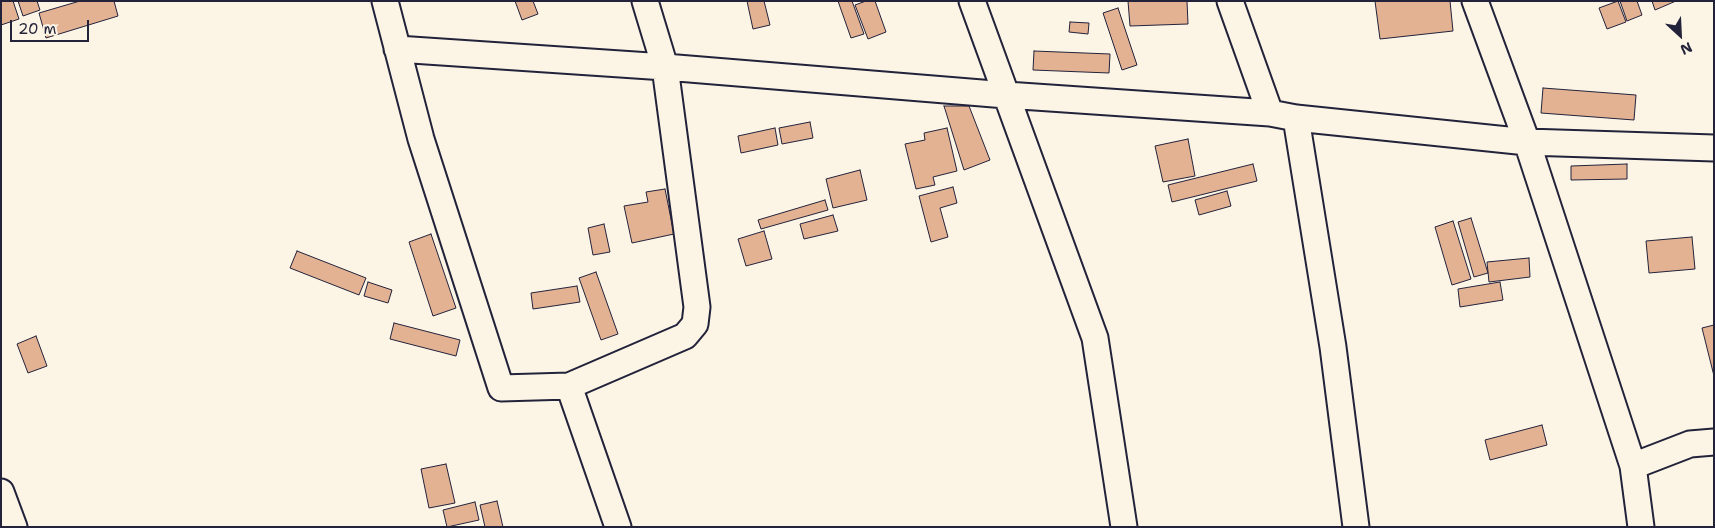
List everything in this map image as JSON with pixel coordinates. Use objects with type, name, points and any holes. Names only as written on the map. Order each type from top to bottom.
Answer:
[{"type":"street","points":[[385,1],[421,139],[501,388],[569,386],[685,336],[695,324],[697,307],[665,67],[645,1]]},
{"type":"street","points":[[972,1],[1095,338],[1124,527]]},
{"type":"street","points":[[1230,1],[1270,113]]},
{"type":"street","points":[[1475,1],[1527,142],[1633,466],[1641,527]]},
{"type":"street","points":[[397,49],[665,67],[1006,96],[1270,113],[1296,118],[1527,142],[1714,148]]},
{"type":"street","points":[[1296,118],[1333,347],[1356,527]]},
{"type":"street","points":[[569,386],[618,527]]},
{"type":"street","points":[[1633,466],[1690,444],[1714,442]]},
{"type":"street","points":[[1,492],[14,527]]},
{"type":"building","points":[[1,1],[13,1],[19,19],[1,25]]},
{"type":"building","points":[[18,1],[37,1],[40,10],[23,16]]},
{"type":"building","points":[[80,1],[114,1],[118,16],[46,38],[39,13]]},
{"type":"building","points":[[515,1],[533,1],[538,14],[522,20]]},
{"type":"building","points":[[747,1],[764,1],[770,25],[753,29]]},
{"type":"building","points":[[838,1],[852,1],[864,34],[851,38]]},
{"type":"building","points":[[866,1],[875,1],[886,32],[868,39],[855,5]]},
{"type":"building","points":[[1128,1],[1187,1],[1188,24],[1130,26]]},
{"type":"building","points":[[1375,1],[1450,1],[1453,31],[1380,39]]},
{"type":"building","points":[[1618,1],[1626,22],[1607,29],[1599,8]]},
{"type":"building","points":[[1620,1],[1637,1],[1642,15],[1627,21]]},
{"type":"building","points":[[1652,1],[1676,1],[1655,10]]},
{"type":"building","points":[[1118,8],[1137,65],[1122,70],[1103,13]]},
{"type":"building","points":[[1070,22],[1089,23],[1088,34],[1069,32]]},
{"type":"building","points":[[1034,51],[1110,54],[1109,73],[1033,70]]},
{"type":"building","points":[[1543,88],[1636,95],[1634,120],[1541,113]]},
{"type":"building","points":[[944,106],[969,106],[990,160],[964,170]]},
{"type":"building","points":[[810,122],[813,138],[782,144],[779,128]]},
{"type":"building","points":[[775,128],[778,145],[741,153],[738,136]]},
{"type":"building","points":[[947,128],[957,171],[933,177],[935,185],[916,189],[905,144],[925,140],[924,133]]},
{"type":"building","points":[[1188,139],[1195,176],[1163,182],[1155,146]]},
{"type":"building","points":[[1253,164],[1257,181],[1172,202],[1168,185]]},
{"type":"building","points":[[1627,164],[1627,179],[1571,180],[1571,166]]},
{"type":"building","points":[[860,170],[867,200],[833,208],[826,179]]},
{"type":"building","points":[[953,187],[957,203],[940,208],[948,237],[931,242],[919,196]]},
{"type":"building","points":[[665,189],[674,234],[632,243],[624,206],[648,202],[646,192]]},
{"type":"building","points":[[1227,191],[1231,206],[1199,215],[1195,200]]},
{"type":"building","points":[[825,200],[828,210],[761,229],[758,220]]},
{"type":"building","points":[[833,215],[838,231],[804,239],[800,224]]},
{"type":"building","points":[[1471,218],[1488,273],[1474,277],[1458,222]]},
{"type":"building","points":[[1453,221],[1471,279],[1452,285],[1435,227]]},
{"type":"building","points":[[604,224],[610,252],[593,255],[588,228]]},
{"type":"building","points":[[764,231],[772,259],[746,266],[738,239]]},
{"type":"building","points":[[431,234],[456,308],[433,316],[409,242]]},
{"type":"building","points":[[1692,237],[1695,269],[1649,273],[1646,241]]},
{"type":"building","points":[[297,251],[366,278],[359,295],[290,268]]},
{"type":"building","points":[[1529,258],[1530,277],[1489,282],[1487,262]]},
{"type":"building","points":[[596,272],[618,334],[601,340],[579,278]]},
{"type":"building","points":[[368,282],[392,290],[388,303],[364,296]]},
{"type":"building","points":[[1500,282],[1503,300],[1460,307],[1458,289]]},
{"type":"building","points":[[577,286],[580,302],[533,309],[531,293]]},
{"type":"building","points":[[394,323],[460,340],[456,356],[390,339]]},
{"type":"building","points":[[1714,325],[1714,376],[1702,328]]},
{"type":"building","points":[[36,336],[47,366],[28,373],[17,344]]},
{"type":"building","points":[[1542,425],[1547,445],[1490,460],[1485,440]]},
{"type":"building","points":[[446,464],[455,503],[429,508],[421,469]]},
{"type":"building","points":[[497,501],[503,527],[485,527],[480,505]]},
{"type":"building","points":[[475,502],[479,520],[447,527],[443,510]]}]
